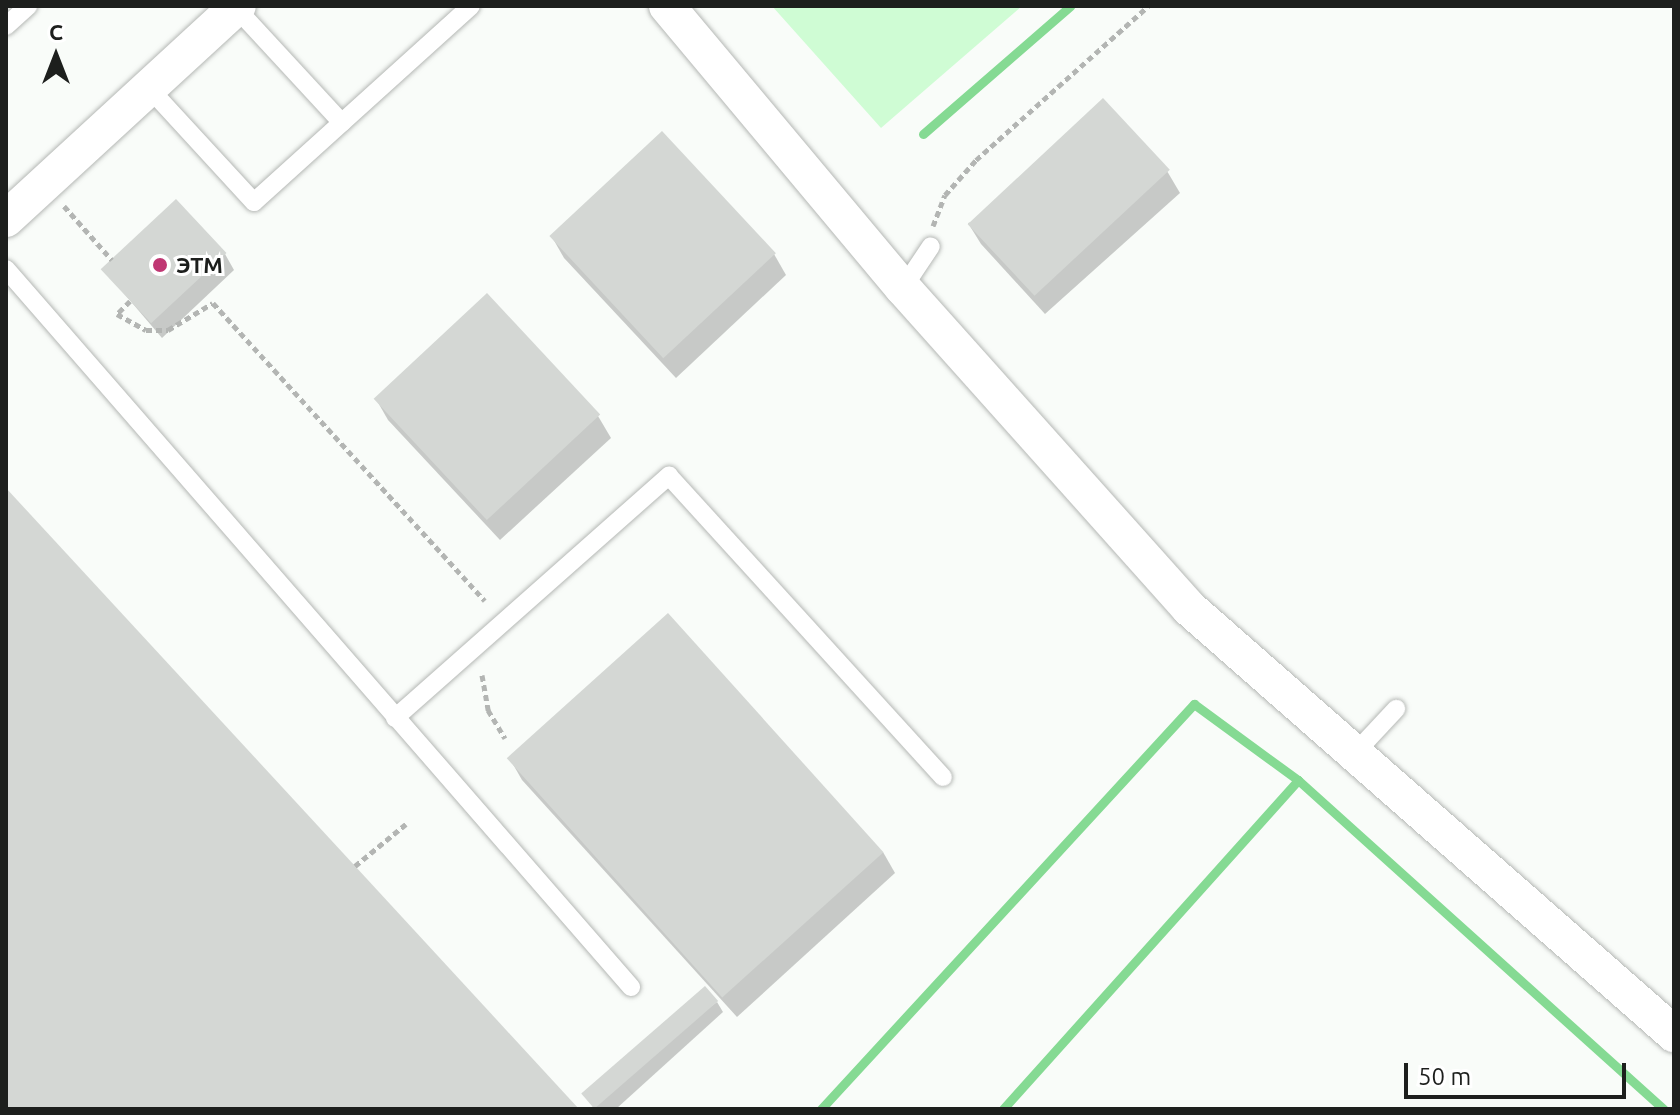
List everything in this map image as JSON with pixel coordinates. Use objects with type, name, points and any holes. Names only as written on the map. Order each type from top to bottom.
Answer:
[{"type":"street","points":[[667,6],[903,288],[1189,608],[1674,1034]]},
{"type":"street","points":[[6,219],[237,7]]},
{"type":"lane","points":[[6,26],[28,6]]},
{"type":"lane","points":[[149,88],[254,202],[471,6]]},
{"type":"lane","points":[[237,7],[342,123]]},
{"type":"lane","points":[[903,288],[931,246]]},
{"type":"lane","points":[[6,269],[631,987]]},
{"type":"lane","points":[[395,718],[669,476],[943,777]]},
{"type":"lane","points":[[1354,754],[1396,709]]},
{"type":"path","points":[[931,246],[945,195],[966,172],[1148,6]]},
{"type":"path","points":[[45,184],[112,260]]},
{"type":"path","points":[[130,301],[117,314],[146,330],[168,330],[213,303],[485,601]]},
{"type":"path","points":[[486,666],[481,679],[484,695],[505,738]]},
{"type":"path","points":[[355,866],[406,824]]},
{"type":"green space","points":[[772,6],[1022,6],[881,128]]},
{"type":"building","points":[[1103,98],[1170,170],[1035,296],[968,224]]},
{"type":"building","points":[[662,131],[776,253],[663,358],[549,236]]},
{"type":"building","name":"ЭТМ","points":[[176,199],[226,253],[151,323],[101,269]]},
{"type":"building","points":[[487,293],[600,414],[487,520],[374,399]]},
{"type":"building","points":[[6,488],[355,866],[579,1109],[6,1109]]},
{"type":"building","points":[[668,613],[883,852],[722,997],[507,758]]},
{"type":"building","points":[[705,986],[718,1001],[594,1109],[581,1094]]},
{"type":"waterway","points":[[923,134],[1070,6]]},
{"type":"waterway","points":[[821,1109],[1194,704],[1298,780],[1664,1109]]},
{"type":"waterway","points":[[1003,1109],[1298,780]]},
{"type":"place","name":"ЭТМ","points":[[160,265]]}]
